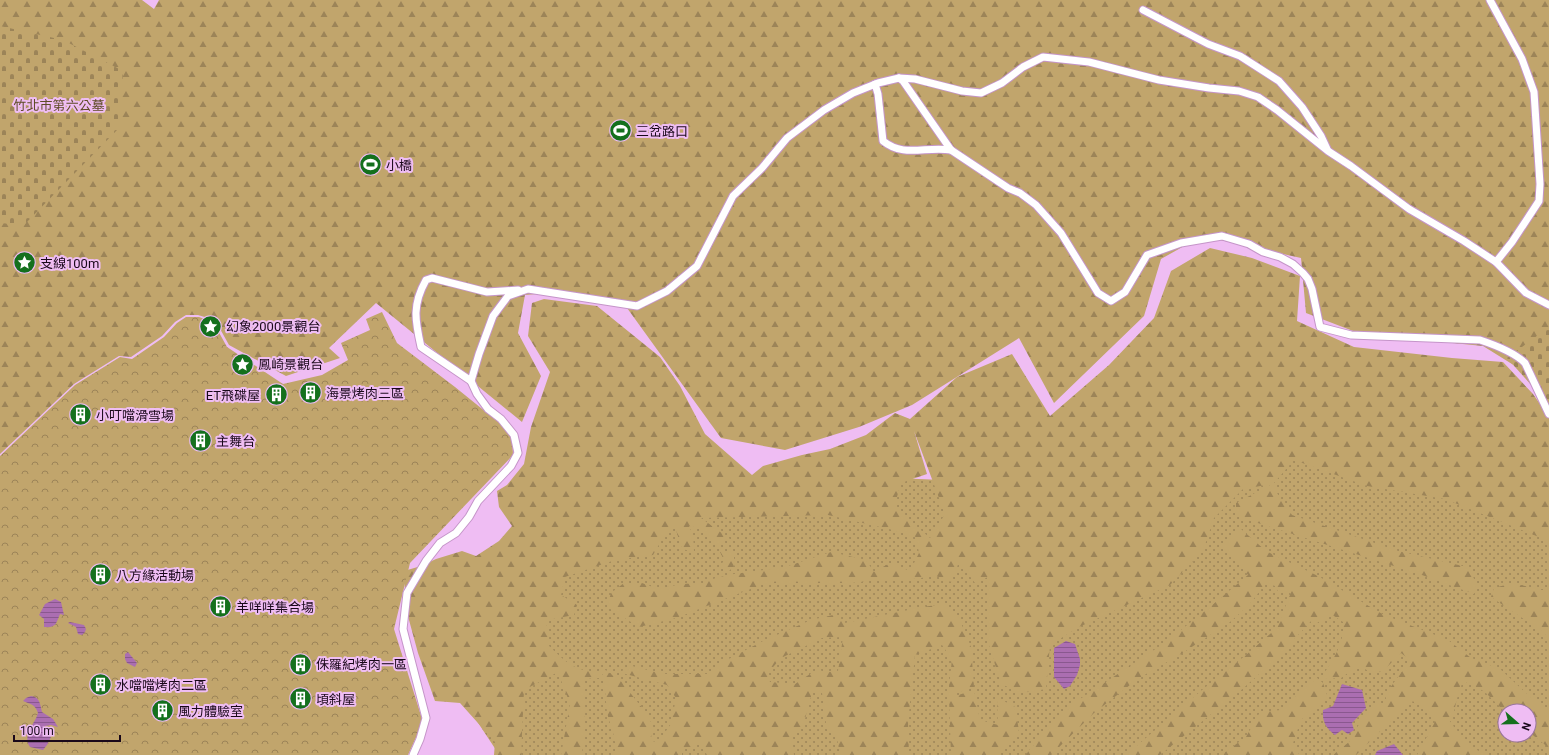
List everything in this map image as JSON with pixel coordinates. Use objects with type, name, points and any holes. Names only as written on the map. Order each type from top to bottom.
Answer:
[{"type":"street","points":[[1490,0],[1522,59],[1534,92],[1540,184],[1539,201],[1512,242],[1496,262]]},
{"type":"street","points":[[1143,10],[1208,44],[1240,56],[1279,81],[1302,107],[1321,136],[1328,151]]},
{"type":"street","points":[[413,755],[420,739],[426,718],[403,628],[407,593],[426,561],[440,543],[456,533],[469,517],[478,501],[511,466],[518,452],[514,435],[501,419],[488,409],[477,394],[471,381],[421,347],[417,329],[416,304],[426,280],[432,278],[487,292],[528,289],[637,306],[667,291],[697,266],[733,196],[762,168],[787,138],[824,110],[853,93],[874,84],[899,78],[915,78],[962,91],[981,93],[1002,83],[1023,67],[1043,57],[1089,62],[1159,80],[1239,91],[1258,97],[1277,110],[1328,151],[1409,209],[1464,241],[1496,262],[1526,293],[1549,305]]},
{"type":"street","points":[[899,78],[903,81],[951,150],[1008,188],[1020,193],[1036,206],[1061,233],[1098,293],[1111,301],[1125,292],[1147,255],[1181,243],[1222,236],[1249,244],[1262,252],[1280,257],[1293,264],[1303,273],[1308,279],[1312,289],[1320,327],[1351,335],[1480,340],[1519,356],[1525,363],[1549,414]]},
{"type":"street","points":[[874,84],[878,94],[883,140],[891,148],[907,151],[939,148],[951,150]]},
{"type":"street","points":[[471,381],[493,316],[508,296],[528,289]]},
{"type":"green space","points":[[0,0],[142,0],[154,9],[159,0],[1549,0],[1549,387],[1483,346],[1361,334],[1306,313],[1301,258],[1202,236],[1161,259],[1144,316],[1054,403],[1019,338],[912,405],[859,427],[785,450],[721,438],[622,301],[560,292],[525,295],[518,333],[541,376],[522,422],[376,303],[329,348],[340,358],[286,376],[229,345],[219,327],[211,319],[198,315],[186,315],[175,322],[162,336],[131,357],[119,356],[74,384],[0,454]]},
{"type":"green space","name":"竹北市第六公墓","points":[[0,26],[63,40],[123,71],[119,128],[24,225],[0,223]]},
{"type":"green space","points":[[1210,248],[1252,258],[1300,276],[1297,321],[1354,347],[1503,362],[1533,394],[1549,417],[1549,541],[1445,499],[1367,486],[1294,460],[1274,483],[1277,493],[1292,515],[1398,551],[1467,567],[1474,580],[1474,594],[1422,575],[1236,516],[1236,503],[1272,484],[1243,489],[1214,518],[1203,551],[1170,585],[1079,627],[1050,645],[1046,689],[1022,693],[1001,684],[989,645],[988,577],[975,583],[959,562],[951,582],[936,576],[851,583],[766,583],[676,618],[639,627],[607,607],[611,593],[624,583],[642,583],[658,589],[681,584],[703,583],[734,574],[785,567],[831,552],[866,560],[874,572],[890,563],[910,571],[919,553],[916,537],[889,529],[828,515],[701,518],[730,539],[716,544],[699,528],[689,526],[693,535],[694,552],[682,549],[675,527],[664,536],[653,555],[615,560],[565,577],[561,595],[577,605],[574,615],[553,619],[546,623],[549,633],[547,644],[573,666],[588,671],[607,670],[599,678],[585,679],[583,697],[585,719],[582,755],[561,755],[570,704],[558,672],[524,690],[521,755],[494,755],[495,742],[460,703],[435,701],[418,653],[406,609],[404,571],[462,551],[476,556],[499,541],[512,526],[499,507],[497,491],[507,485],[524,464],[531,427],[550,372],[528,336],[532,303],[544,299],[597,306],[660,357],[680,386],[705,434],[752,475],[763,466],[830,449],[866,435],[895,413],[910,419],[957,377],[1012,354],[1050,416],[1109,365],[1154,318],[1171,271]],"holes":[[[914,431],[945,514],[930,538],[894,507],[901,483],[927,474]]]},
{"type":"green space","points":[[382,312],[397,343],[512,433],[513,455],[410,563],[394,629],[423,722],[408,755],[0,755],[0,456],[75,385],[120,357],[132,359],[164,337],[177,323],[186,317],[199,317],[210,321],[216,327],[227,347],[283,384],[322,375],[348,360],[341,343],[370,330],[366,319]]},
{"type":"green space","points":[[1549,327],[1549,405],[1507,358]]},
{"type":"green space","points":[[1239,448],[1549,488],[1549,755],[495,755],[496,750],[465,703],[567,565],[711,489],[869,477],[943,480]]},
{"type":"green space","points":[[1241,529],[1266,551],[1318,576],[1384,615],[1448,640],[1471,658],[1500,669],[1549,714],[1549,748],[1537,738],[1537,703],[1497,704],[1485,692],[1468,682],[1460,686],[1452,720],[1449,720],[1469,746],[1487,755],[1417,755],[1435,722],[1422,705],[1410,702],[1356,755],[1333,755],[1349,742],[1362,719],[1375,705],[1387,702],[1385,695],[1410,660],[1401,653],[1383,671],[1373,674],[1365,669],[1356,667],[1341,678],[1325,679],[1323,675],[1338,650],[1343,630],[1343,622],[1331,614],[1317,623],[1312,620],[1274,661],[1240,691],[1160,755],[1126,755],[1277,628],[1291,592],[1279,593],[1275,586],[1266,583],[1249,605],[1230,622],[1181,654],[1139,678],[1094,713],[1051,755],[1026,755],[1071,705],[1166,642],[1248,575],[1235,557],[1223,547],[1228,540]]},
{"type":"green space","points":[[733,550],[735,565],[729,571],[720,567],[724,560],[720,552]]},
{"type":"green space","points":[[1513,583],[1541,590],[1549,590],[1549,639],[1543,632],[1491,597],[1494,588]]},
{"type":"green space","points":[[943,604],[958,616],[971,647],[974,687],[948,696],[952,659],[942,645],[915,655],[908,722],[909,755],[840,755],[836,732],[827,730],[822,693],[812,693],[803,726],[792,736],[794,755],[707,755],[701,744],[682,749],[682,755],[617,755],[614,736],[607,713],[604,678],[608,672],[621,681],[646,713],[652,724],[651,741],[658,742],[671,724],[676,698],[667,685],[622,673],[623,669],[632,666],[663,674],[709,674],[725,661],[763,641],[811,620],[833,615],[838,616],[845,623]],"holes":[[[843,637],[838,671],[830,672],[816,670],[795,684],[770,682],[767,674],[781,658],[822,638]]]},
{"type":"green space","points":[[1317,678],[1323,683],[1328,698],[1301,720],[1292,746],[1300,755],[1221,755],[1246,737],[1260,712],[1282,710]]},
{"type":"green space","points":[[974,690],[980,720],[998,725],[997,699],[1014,705],[1019,730],[999,755],[951,755],[949,698]]},
{"type":"shaded area","points":[[55,599],[61,602],[64,615],[60,614],[55,625],[51,627],[44,627],[44,619],[39,615],[45,604]]},
{"type":"shaded area","points":[[70,622],[84,625],[86,629],[85,632],[82,635],[78,634],[76,627],[68,623]]},
{"type":"shaded area","points":[[1066,641],[1075,644],[1080,659],[1080,665],[1077,675],[1070,686],[1064,689],[1054,677],[1054,648]]},
{"type":"shaded area","points":[[128,652],[137,663],[135,667],[127,663],[125,659],[125,654]]},
{"type":"shaded area","points":[[1342,684],[1362,690],[1366,708],[1352,723],[1354,730],[1348,734],[1342,730],[1335,735],[1325,724],[1323,710],[1333,706]]},
{"type":"shaded area","points":[[31,696],[38,699],[42,712],[53,719],[58,727],[51,725],[45,726],[43,731],[51,737],[43,750],[30,747],[28,743],[28,734],[38,713],[34,706],[23,701]]},
{"type":"shaded area","points":[[1394,744],[1403,755],[1375,755],[1377,751]]},
{"type":"place","name":"三岔路口","points":[[620,131]]},
{"type":"place","name":"小橋","points":[[370,165]]},
{"type":"place","name":"支線100m","points":[[25,263]]},
{"type":"place","name":"幻象2000景觀台","points":[[211,326]]},
{"type":"place","name":"鳳崎景觀台","points":[[242,364]]},
{"type":"place","name":"海景烤肉三區","points":[[310,393]]},
{"type":"place","name":"ET飛碟屋","points":[[276,395]]},
{"type":"place","name":"小叮噹滑雪場","points":[[81,415]]},
{"type":"place","name":"主舞台","points":[[200,441]]},
{"type":"place","name":"八方緣活動場","points":[[100,575]]},
{"type":"place","name":"羊咩咩集合場","points":[[221,607]]},
{"type":"place","name":"侏羅紀烤肉一區","points":[[300,664]]},
{"type":"place","name":"水噹噹烤肉二區","points":[[100,685]]},
{"type":"place","name":"頃斜屋","points":[[301,699]]},
{"type":"place","name":"風力體驗室","points":[[162,711]]}]
